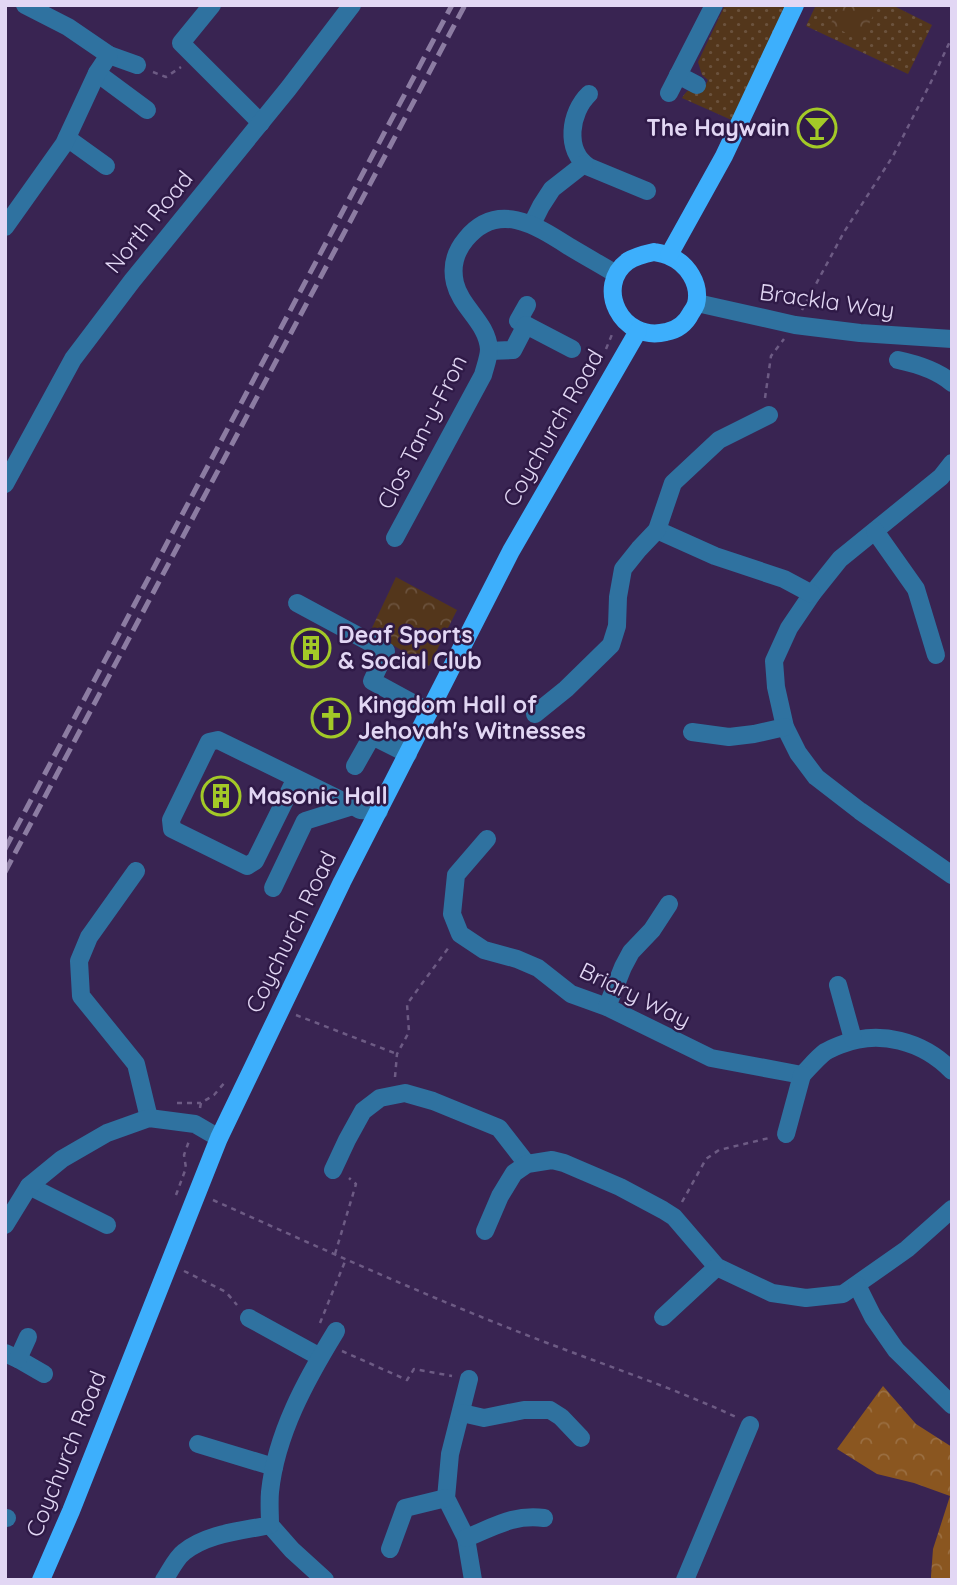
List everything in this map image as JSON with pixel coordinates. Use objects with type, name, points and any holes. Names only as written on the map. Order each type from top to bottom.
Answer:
[{"type":"main road","points":[[668,255],[724,156],[795,5]]},
{"type":"main road","points":[[654,252],[668,255],[680,261],[690,272],[696,285],[697,303],[688,320],[673,330],[656,334],[638,331],[627,323],[615,306],[613,290],[616,274],[627,262],[640,255],[654,252]]},
{"type":"main road","name":"Coychurch Road","points":[[41,1580],[219,1138],[342,882],[511,551],[638,331]]},
{"type":"street","points":[[25,5],[68,27],[109,55],[137,65]]},
{"type":"street","points":[[212,5],[181,43],[261,123]]},
{"type":"street","name":"North Road","points":[[5,484],[73,359],[140,270],[261,123],[352,5]]},
{"type":"street","points":[[669,93],[714,5]]},
{"type":"street","points":[[5,228],[66,138],[97,73],[109,55]]},
{"type":"street","points":[[97,73],[147,110]]},
{"type":"street","points":[[678,75],[697,85]]},
{"type":"street","points":[[589,94],[581,103],[572,127],[575,148],[584,164],[647,191]]},
{"type":"street","points":[[66,138],[106,166]]},
{"type":"street","points":[[532,224],[552,189],[584,164]]},
{"type":"street","name":"Clos Tan-y-Fron","points":[[395,538],[483,375],[489,351],[480,323],[460,297],[456,286],[453,266],[455,254],[467,237],[481,225],[498,219],[512,218],[532,224],[616,274]]},
{"type":"street","name":"Brackla Way","points":[[697,303],[795,324],[860,333],[952,339]]},
{"type":"street","points":[[527,305],[518,321],[572,349]]},
{"type":"street","points":[[489,351],[513,350],[526,325]]},
{"type":"street","points":[[898,360],[915,363],[952,383]]},
{"type":"street","points":[[535,714],[566,689],[611,645],[617,626],[618,597],[624,569],[657,530],[673,483],[719,440],[768,415]]},
{"type":"street","points":[[952,463],[941,477],[840,559],[789,628],[774,660],[776,687],[785,727],[798,753],[816,778],[952,874]]},
{"type":"street","points":[[657,530],[715,556],[784,579],[812,594]]},
{"type":"street","points":[[875,531],[916,589],[936,655]]},
{"type":"street","points":[[297,603],[386,651],[372,681],[429,712]]},
{"type":"street","points":[[692,732],[729,737],[785,727]]},
{"type":"street","points":[[355,766],[372,736],[408,754]]},
{"type":"street","points":[[296,778],[255,861],[247,866],[172,829],[170,820],[209,742],[218,740],[296,778],[353,806],[360,810],[379,811]]},
{"type":"street","points":[[273,888],[305,821],[353,806]]},
{"type":"street","points":[[460,934],[452,914],[456,875],[487,839]]},
{"type":"street","points":[[136,871],[89,937],[79,961],[81,996],[136,1064],[149,1118]]},
{"type":"street","points":[[607,1007],[631,952],[652,930],[669,904]]},
{"type":"street","name":"Briary Way","points":[[460,934],[484,950],[538,968],[571,994],[607,1007],[711,1058],[802,1075]]},
{"type":"street","points":[[838,985],[853,1040]]},
{"type":"street","points":[[786,1134],[802,1075],[827,1050],[870,1037],[902,1040],[928,1051],[952,1070]]},
{"type":"street","points":[[333,1170],[363,1111],[380,1098],[405,1093],[433,1101],[499,1128],[527,1164]]},
{"type":"street","points":[[5,1225],[29,1186],[62,1159],[107,1133],[149,1118],[194,1124],[219,1138]]},
{"type":"street","points":[[485,1231],[500,1196],[514,1173],[527,1164],[552,1160],[620,1187],[674,1217],[718,1267],[772,1293],[806,1298],[843,1294],[907,1249],[952,1209]]},
{"type":"street","points":[[29,1186],[107,1225]]},
{"type":"street","points":[[663,1317],[718,1267]]},
{"type":"street","points":[[857,1285],[873,1317],[896,1350],[952,1405]]},
{"type":"street","points":[[248,1318],[328,1344],[294,1406],[274,1467],[270,1494],[270,1525],[292,1550],[325,1580]]},
{"type":"street","points":[[28,1337],[12,1356],[44,1374]]},
{"type":"street","points":[[469,1379],[450,1454],[446,1498],[466,1538],[473,1580]]},
{"type":"street","points":[[462,1413],[484,1418],[524,1410],[550,1410],[561,1417],[581,1438]]},
{"type":"street","points":[[687,1579],[750,1425]]},
{"type":"street","points":[[198,1444],[274,1467]]},
{"type":"street","points":[[390,1549],[405,1508],[446,1498]]},
{"type":"street","points":[[466,1538],[517,1517],[544,1518]]},
{"type":"street","points":[[164,1580],[182,1553],[202,1541],[270,1525]]},
{"type":"path","points":[[768,415],[765,401],[771,356],[795,324],[844,232],[894,156],[952,37]]},
{"type":"path","points":[[137,65],[166,77],[195,57]]},
{"type":"path","points":[[396,1095],[394,1080],[397,1054],[409,1032],[407,1004],[460,934]]},
{"type":"path","points":[[281,1009],[397,1054]]},
{"type":"path","points":[[177,1103],[201,1103]]},
{"type":"path","points":[[674,1217],[706,1159],[719,1150],[786,1134]]},
{"type":"path","points":[[186,1168],[204,1175]]},
{"type":"path","points":[[333,1170],[347,1176],[356,1184],[335,1254]]},
{"type":"path","points":[[210,1198],[526,1335],[622,1370],[709,1405],[750,1425]]},
{"type":"path","points":[[346,1259],[320,1322],[328,1344],[407,1380],[414,1369],[469,1379]]},
{"type":"path","points":[[175,1266],[226,1292],[248,1318]]},
{"type":"green space","points":[[725,5],[790,5],[736,122],[682,98],[691,89],[704,89],[708,80],[702,75],[698,62]]},
{"type":"green space","points":[[816,5],[892,5],[932,25],[908,74],[806,26]]},
{"type":"green space","points":[[840,5],[878,6],[861,40],[830,25]]},
{"type":"green space","points":[[396,577],[457,610],[429,666],[370,632]]},
{"type":"green space","points":[[883,1386],[916,1424],[952,1447],[952,1580],[931,1580],[933,1549],[950,1496],[877,1474],[837,1449]]},
{"type":"railway","points":[[5,849],[452,5]]},
{"type":"railway","points":[[5,872],[465,5]]},
{"type":"place","name":"The Haywain","points":[[817,128]]},
{"type":"place","name":"Deaf Sports & Social Club","points":[[311,648]]},
{"type":"place","name":"Kingdom Hall of Jehovah's Witnesses","points":[[331,718]]},
{"type":"place","name":"Masonic Hall","points":[[221,796]]}]
